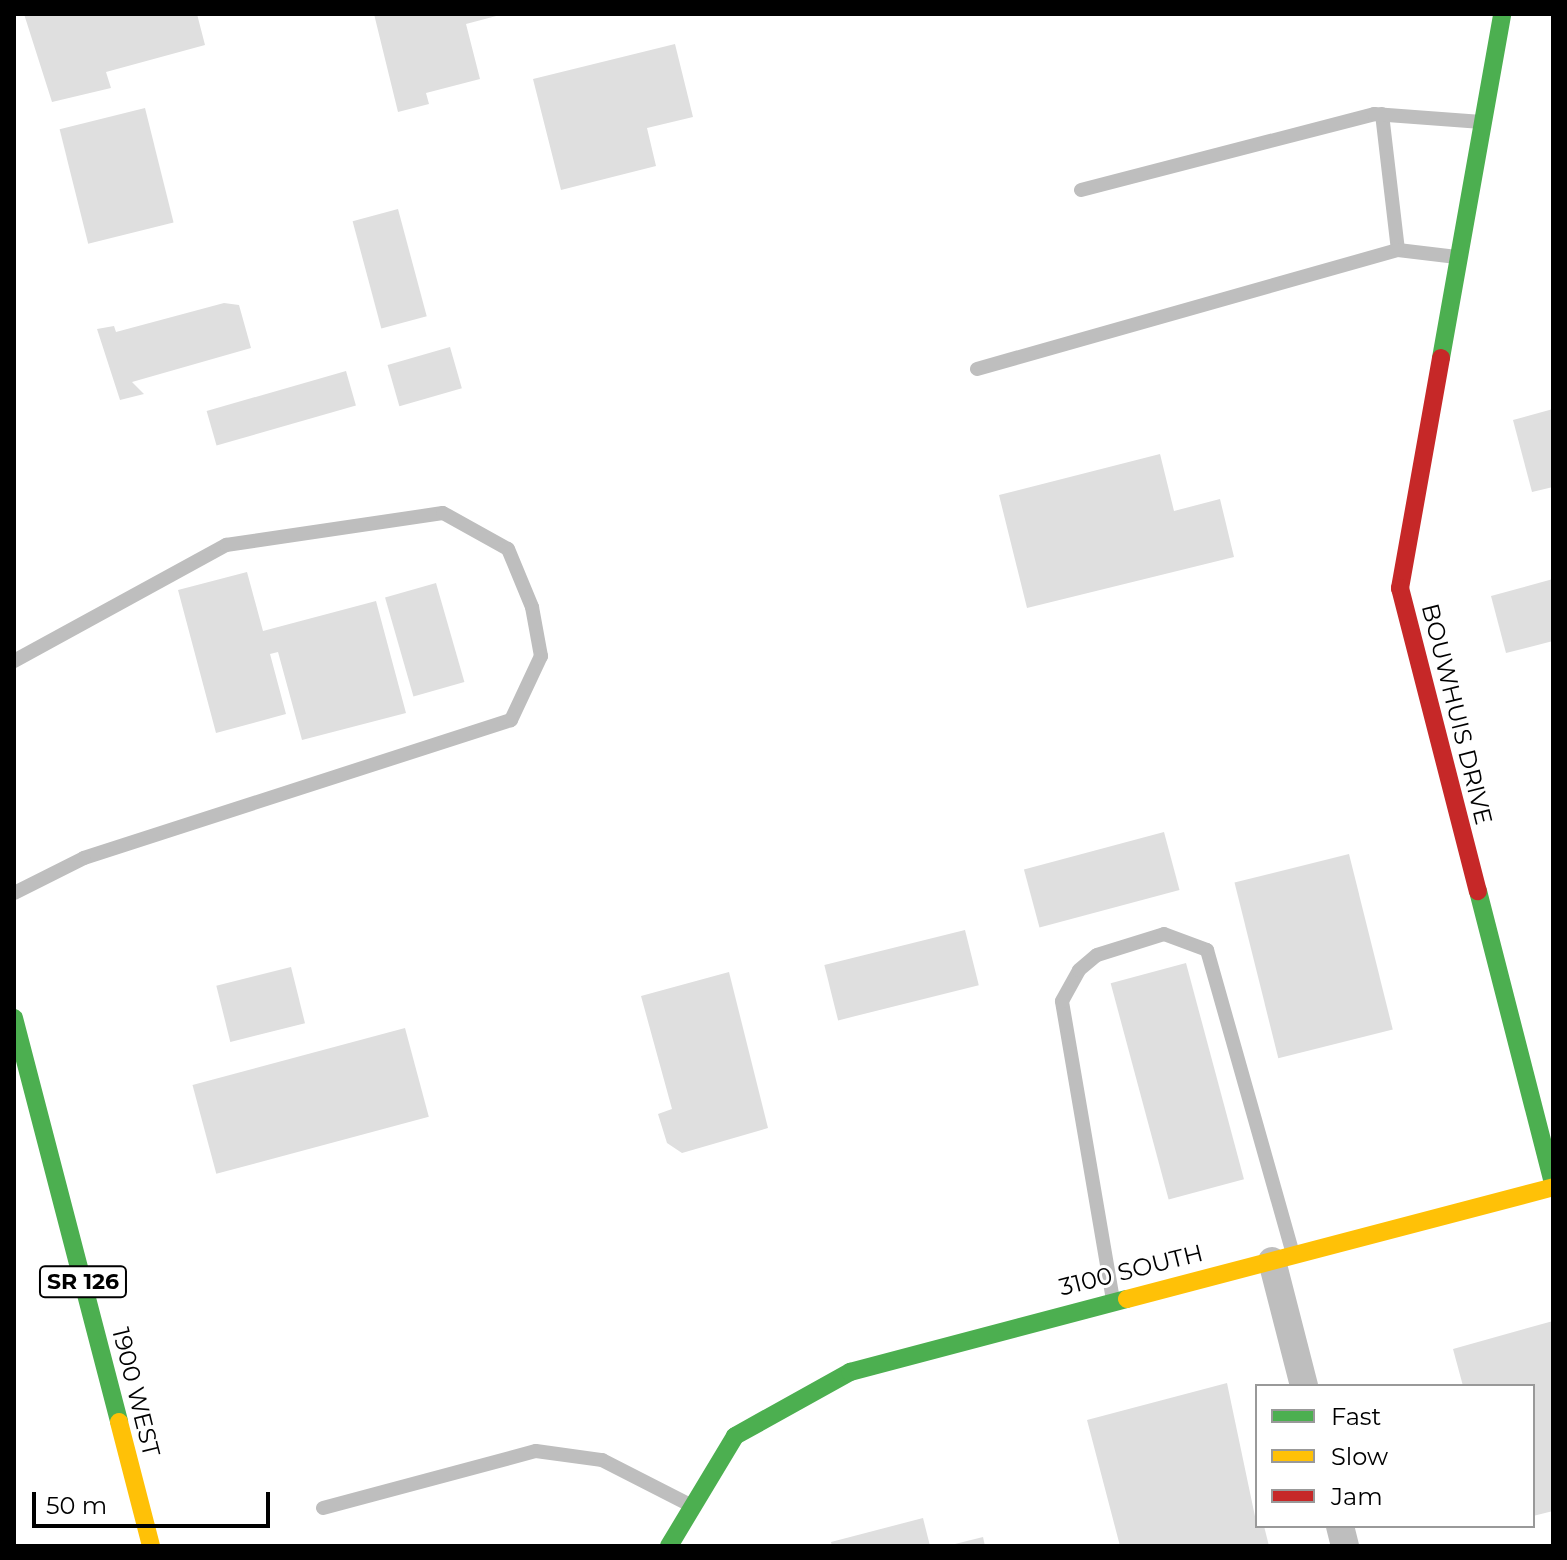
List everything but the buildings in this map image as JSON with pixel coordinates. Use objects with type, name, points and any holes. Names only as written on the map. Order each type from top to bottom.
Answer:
[{"type":"street","name":"BOUWHUIS DRIVE","points":[[1502,14],[1400,588],[1553,1185]]},
{"type":"street","name":"1900 WEST","points":[[14,1018],[151,1546]]},
{"type":"street","name":"3100 SOUTH","points":[[691,1505],[735,1436],[850,1372],[1553,1185]]},
{"type":"street","points":[[1282,1258],[1304,1384]]},
{"type":"street","points":[[669,1546],[691,1505]]},
{"type":"lane","points":[[1081,190],[1382,114],[1483,122]]},
{"type":"lane","points":[[1382,114],[1398,250]]},
{"type":"lane","points":[[977,369],[1398,250],[1459,257]]},
{"type":"lane","points":[[14,661],[226,545],[443,513],[508,549],[532,607],[541,656],[511,720],[84,858],[14,893]]},
{"type":"lane","points":[[1113,1300],[1062,1001],[1079,970],[1097,955],[1164,934],[1207,950],[1282,1258]]},
{"type":"lane","points":[[323,1508],[536,1451],[602,1460],[691,1505]]},
{"type":"traffic: fast","points":[[1441,358],[1502,14]]},
{"type":"traffic: fast","points":[[1478,891],[1553,1184]]},
{"type":"traffic: fast","points":[[14,1018],[119,1422]]},
{"type":"traffic: fast","points":[[669,1546],[735,1436],[850,1372],[1127,1299]]},
{"type":"traffic: slow","points":[[1127,1299],[1553,1187]]},
{"type":"traffic: slow","points":[[119,1422],[151,1546]]},
{"type":"traffic: jam","points":[[1441,358],[1400,588],[1478,891]]}]
